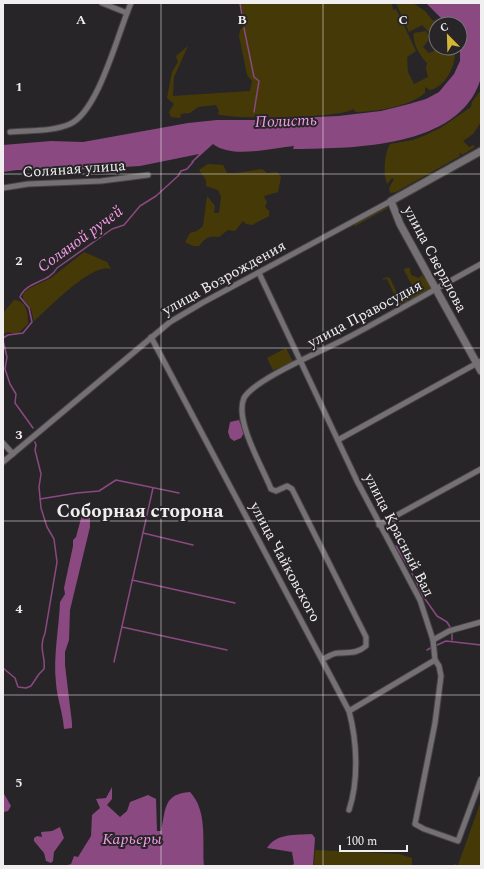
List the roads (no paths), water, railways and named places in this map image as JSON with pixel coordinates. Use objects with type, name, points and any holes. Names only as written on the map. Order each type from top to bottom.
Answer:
[{"type":"street","points":[[102,3],[127,13]]},
{"type":"street","points":[[10,132],[65,126],[75,121],[90,107],[131,3]]},
{"type":"street","name":"улица Возрождения","points":[[3,462],[151,337],[182,314],[481,151]]},
{"type":"street","name":"Соляная улица","points":[[3,188],[28,184],[101,181],[148,175]]},
{"type":"street","name":"улица Свердлова","points":[[391,201],[400,224],[479,362],[481,371]]},
{"type":"street","name":"улица Правосудия","points":[[323,659],[334,654],[349,653],[361,650],[366,646],[366,637],[292,489],[288,486],[276,491],[271,489],[248,434],[243,416],[244,400],[251,390],[273,375],[350,337],[481,264]]},
{"type":"street","name":"улица Красный Вал","points":[[259,273],[379,525],[420,600],[433,640],[435,660],[439,666],[441,676],[435,723],[415,824],[424,829],[458,841],[481,779]]},
{"type":"street","name":"улица Чайковского","points":[[151,337],[323,659],[349,711],[354,733],[355,751],[353,797],[349,810]]},
{"type":"street","points":[[338,440],[479,362]]},
{"type":"street","points":[[3,443],[13,454]]},
{"type":"street","points":[[379,525],[481,469]]},
{"type":"street","points":[[433,640],[449,630],[481,622]]},
{"type":"street","points":[[349,711],[435,660]]},
{"type":"water","name":"Полисть","points":[[426,3],[479,3],[481,5],[481,76],[480,81],[468,103],[450,120],[427,132],[402,140],[374,145],[320,149],[293,149],[294,146],[241,152],[231,151],[213,144],[193,162],[191,162],[199,154],[140,166],[74,170],[17,170],[3,172],[3,145],[51,141],[83,142],[188,123],[217,120],[254,120],[338,116],[381,111],[426,99],[439,92],[454,74],[460,61],[460,56],[468,56],[468,16],[439,16]]},
{"type":"water","points":[[239,420],[244,433],[241,438],[234,441],[230,438],[228,432],[230,422]]},
{"type":"water","points":[[83,511],[90,512],[90,527],[70,610],[69,640],[65,652],[65,665],[72,728],[64,729],[55,673],[60,602],[65,594],[64,588],[73,540],[76,537]]},
{"type":"water","name":"Карьеры","points":[[112,787],[112,799],[107,805],[120,817],[127,811],[130,802],[148,795],[156,799],[157,831],[161,831],[165,810],[170,799],[181,793],[190,792],[200,808],[202,817],[204,866],[64,866],[71,864],[74,856],[78,857],[91,836],[92,815],[100,808],[96,799],[106,798]]},
{"type":"water","points":[[3,792],[11,806],[8,811],[4,812]]},
{"type":"water","points":[[60,827],[64,838],[54,852],[53,861],[51,863],[46,861],[44,853],[34,841],[34,838],[37,836],[42,837],[41,832],[52,831]]},
{"type":"water","points":[[312,834],[315,838],[313,866],[290,866],[294,864],[292,852],[267,848],[271,843],[281,837]]},
{"type":"waterway","points":[[240,3],[243,22]]},
{"type":"waterway","name":"Полисть","points":[[244,28],[254,77],[259,81],[254,112]]},
{"type":"waterway","name":"Соляной ручей","points":[[3,338],[8,335],[23,333],[32,322],[29,308],[20,297],[27,288],[49,277],[57,268],[112,229],[124,225],[140,206],[156,196],[178,176],[181,171],[187,169],[193,162]]},
{"type":"waterway","name":"Соляной ручей","points":[[3,340],[7,357],[5,369],[10,384],[16,394],[15,403],[33,428]]},
{"type":"waterway","name":"Соляной ручей","points":[[3,668],[15,678],[18,687],[26,688],[31,686],[44,669],[42,644],[57,562],[54,539],[47,527],[41,508],[39,487],[41,474],[35,450],[35,442]]},
{"type":"waterway","points":[[40,499],[99,491],[116,480],[179,493]]},
{"type":"waterway","points":[[114,662],[153,488]]},
{"type":"waterway","points":[[143,533],[193,545]]},
{"type":"waterway","points":[[396,546],[410,569],[423,596],[437,616],[447,622],[450,627]]},
{"type":"waterway","points":[[132,580],[235,603]]},
{"type":"waterway","points":[[122,627],[227,650]]},
{"type":"waterway","points":[[452,633],[452,640]]},
{"type":"waterway","points":[[435,646],[446,641],[481,645]]},
{"type":"waterway","points":[[427,650],[432,647]]},
{"type":"district","name":"Соборная сторона","points":[[140,511]]}]
